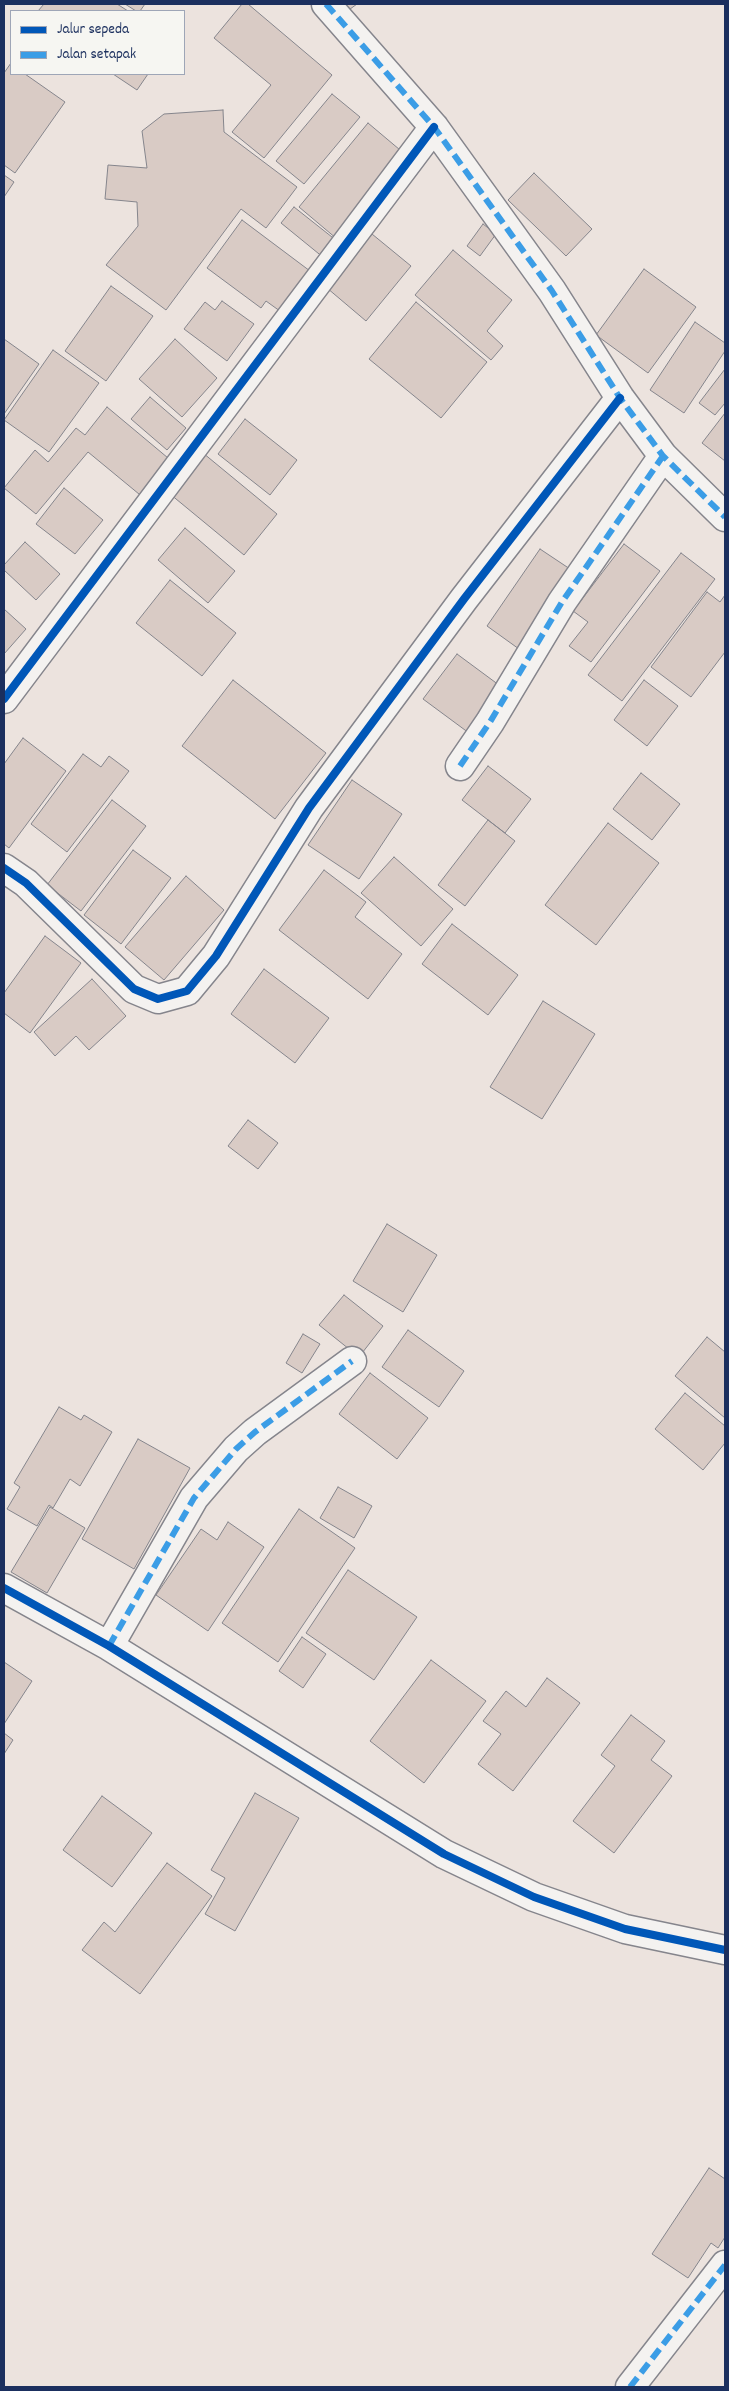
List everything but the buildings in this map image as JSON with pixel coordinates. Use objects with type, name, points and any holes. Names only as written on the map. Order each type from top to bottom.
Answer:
[{"type":"street","points":[[326,4],[434,127],[552,291],[620,398],[663,456],[725,517]]},
{"type":"street","points":[[4,699],[434,127]]},
{"type":"street","points":[[4,868],[26,883],[134,989],[158,999],[187,991],[216,956],[309,808],[470,592],[620,398]]},
{"type":"street","points":[[460,766],[490,722],[562,602],[663,456]]},
{"type":"street","points":[[110,1646],[194,1498],[236,1449],[255,1432],[352,1361]]},
{"type":"street","points":[[4,1588],[110,1646],[444,1854],[534,1897],[625,1928],[725,1950]]},
{"type":"street","points":[[630,2387],[725,2265]]},
{"type":"marked path","points":[[326,4],[434,127],[552,291],[620,398],[663,456],[725,517]]},
{"type":"marked path","points":[[460,766],[490,722],[562,602],[663,456]]},
{"type":"marked path","points":[[109,1646],[194,1498],[236,1449],[255,1432],[352,1361]]},
{"type":"marked path","points":[[630,2387],[725,2265]]},
{"type":"cycle path","points":[[4,699],[434,127]]},
{"type":"cycle path","points":[[4,868],[26,883],[134,989],[158,999],[187,991],[216,956],[309,808],[464,599],[620,398]]},
{"type":"cycle path","points":[[4,1588],[109,1646],[444,1854],[534,1897],[625,1929],[725,1950]]}]
